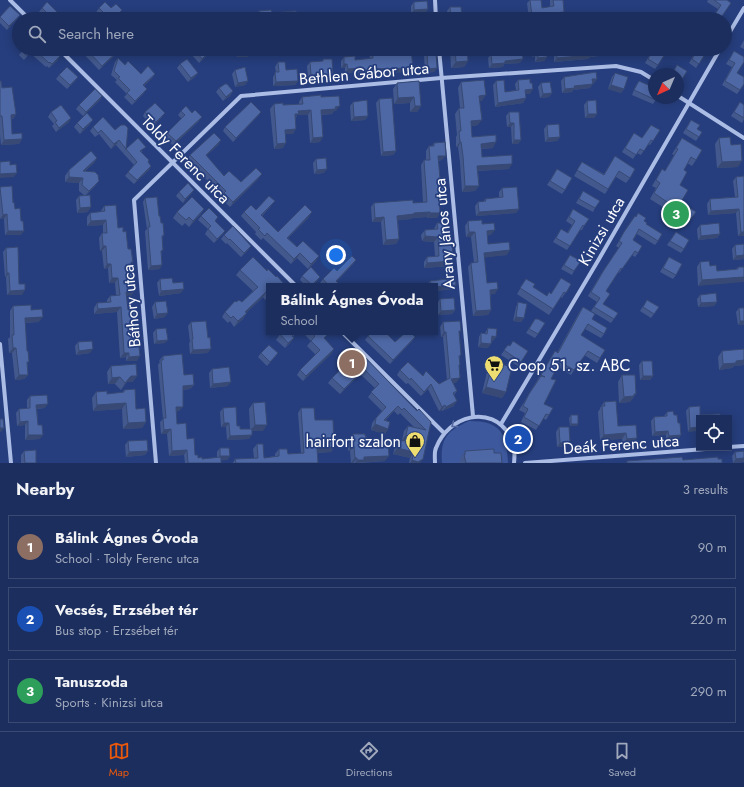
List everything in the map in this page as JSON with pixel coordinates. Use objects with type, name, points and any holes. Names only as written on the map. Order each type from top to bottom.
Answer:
[{"type":"street","points":[[10,0],[22,12]]},
{"type":"street","points":[[435,0],[436,12]]},
{"type":"street","points":[[732,28],[744,8]]},
{"type":"street","name":"Toldy Ferenc utca","points":[[66,56],[293,283]]},
{"type":"street","name":"Arany János utca","points":[[439,56],[473,416]]},
{"type":"street","name":"Kinizsi utca","points":[[501,424],[599,259],[716,56]]},
{"type":"street","name":"Bethlen Gábor utca","points":[[172,162],[241,96],[441,78],[616,66],[641,72],[648,76]]},
{"type":"street","points":[[684,100],[744,138]]},
{"type":"street","name":"Báthory utca","points":[[156,463],[134,200],[172,162]]},
{"type":"street","points":[[345,335],[444,433]]},
{"type":"street","points":[[0,344],[10,463]]},
{"type":"street","points":[[435,463],[435,449],[444,433],[456,422],[473,416],[488,418],[501,424],[511,437],[515,451],[514,463]]},
{"type":"street","points":[[732,447],[744,446]]},
{"type":"street","name":"Deák Ferenc utca","points":[[525,463],[696,450]]},
{"type":"shaded area","points":[[469,421],[488,423],[495,426],[500,431],[506,444],[508,463],[442,463],[442,447],[446,436],[455,428]]},
{"type":"building","points":[[530,0],[541,0],[542,8],[554,6],[553,0],[563,0],[564,12],[532,12]]},
{"type":"building","points":[[714,0],[727,0],[731,3],[725,12],[716,12],[721,5]]},
{"type":"building","points":[[427,1],[428,9],[414,10],[414,2]]},
{"type":"building","points":[[47,2],[57,12],[46,12],[42,8]]},
{"type":"building","points":[[105,2],[111,8],[116,4],[122,10],[120,12],[103,12],[99,8]]},
{"type":"building","points":[[10,6],[17,12],[12,12],[12,23],[9,26],[0,17]]},
{"type":"building","points":[[450,7],[461,7],[461,12],[450,12]]},
{"type":"building","points":[[271,10],[272,12],[259,12]]},
{"type":"building","points":[[734,51],[744,57],[744,62],[737,73],[744,77],[744,84],[740,90],[725,81],[735,63],[729,60]]},
{"type":"building","points":[[42,56],[60,56],[52,64],[50,62],[49,63]]},
{"type":"building","points":[[93,56],[113,56],[102,66]]},
{"type":"building","points":[[355,56],[355,60],[373,58],[373,56],[412,56],[413,68],[367,69],[367,72],[361,72],[360,68],[348,69],[347,64],[344,64],[344,57]]},
{"type":"building","points":[[427,56],[436,56],[437,68],[428,69]]},
{"type":"building","points":[[456,56],[468,56],[468,61],[456,62]]},
{"type":"building","points":[[491,56],[523,56],[523,59],[492,64]]},
{"type":"building","points":[[538,56],[547,56],[547,57],[538,58]]},
{"type":"building","points":[[557,56],[580,56],[557,58]]},
{"type":"building","points":[[650,56],[664,56],[658,65],[648,59]]},
{"type":"building","points":[[694,56],[704,56],[699,64],[692,59]]},
{"type":"building","points":[[118,58],[125,65],[128,61],[141,74],[148,66],[155,74],[143,85],[147,89],[135,101],[127,93],[130,90],[118,78],[120,77],[114,71]]},
{"type":"building","points":[[187,59],[198,73],[191,78],[180,64]]},
{"type":"building","points":[[323,59],[332,59],[333,75],[311,75],[310,62],[323,61]]},
{"type":"building","points":[[278,62],[285,62],[286,70],[297,69],[298,81],[276,82],[275,72],[279,72]]},
{"type":"building","points":[[67,67],[78,77],[70,85],[59,75]]},
{"type":"building","points":[[245,67],[248,81],[238,83],[235,70]]},
{"type":"building","points":[[684,69],[687,71],[684,76]]},
{"type":"building","points":[[596,72],[597,79],[592,79],[593,84],[574,86],[575,88],[565,89],[564,77]]},
{"type":"building","points":[[615,73],[628,77],[624,89],[611,85]]},
{"type":"building","points":[[530,79],[533,89],[525,90],[526,98],[498,103],[496,81],[504,80],[505,92],[519,90],[518,80]]},
{"type":"building","points":[[484,80],[486,95],[479,96],[482,120],[471,121],[472,137],[496,135],[496,142],[481,144],[482,157],[512,155],[512,164],[477,166],[479,186],[465,186],[463,156],[459,131],[461,131],[459,108],[464,108],[461,82]]},
{"type":"building","points":[[0,81],[2,88],[12,87],[16,114],[11,115],[12,134],[22,133],[22,139],[4,140],[2,116],[0,116]]},
{"type":"building","points":[[419,81],[421,106],[415,106],[414,97],[398,98],[397,83]]},
{"type":"building","points":[[639,81],[648,85],[648,96],[634,90]]},
{"type":"building","points":[[550,82],[552,93],[543,94],[541,83]]},
{"type":"building","points":[[227,84],[233,91],[226,97],[219,88]]},
{"type":"building","points":[[95,89],[102,96],[86,112],[79,105]]},
{"type":"building","points":[[321,95],[321,97],[339,96],[340,106],[335,107],[336,109],[321,110],[323,137],[313,138],[311,110],[298,111],[299,114],[295,114],[296,129],[285,130],[286,143],[277,144],[274,104],[303,104],[302,97]]},
{"type":"building","points":[[392,98],[396,151],[383,152],[379,99]]},
{"type":"building","points":[[367,100],[368,116],[354,117],[353,102]]},
{"type":"building","points":[[596,100],[597,114],[588,114],[587,101]]},
{"type":"building","points":[[251,102],[261,112],[236,138],[225,127]]},
{"type":"building","points":[[740,102],[744,105],[744,118],[734,112]]},
{"type":"building","points":[[155,103],[165,113],[156,122],[145,112]]},
{"type":"building","points":[[61,105],[71,118],[59,128],[55,122],[57,121],[51,112]]},
{"type":"building","points":[[186,106],[192,113],[195,110],[202,117],[176,141],[167,133],[185,115],[181,111]]},
{"type":"building","points":[[509,112],[519,112],[521,140],[514,140],[514,123],[510,123]]},
{"type":"building","points":[[87,113],[93,120],[83,129],[77,123]]},
{"type":"building","points":[[103,117],[115,130],[121,125],[125,125],[128,128],[126,149],[119,140],[114,144],[101,130],[98,133],[93,127]]},
{"type":"building","points":[[691,120],[700,125],[697,129],[702,132],[699,137],[686,129]]},
{"type":"building","points":[[559,124],[560,137],[548,138],[547,125]]},
{"type":"building","points":[[651,125],[660,130],[644,151],[640,149],[636,155],[625,148],[634,133],[642,138]]},
{"type":"building","points":[[214,133],[221,140],[206,155],[224,176],[229,171],[241,182],[256,168],[262,174],[233,202],[224,193],[226,191],[190,155]]},
{"type":"building","points":[[730,137],[731,145],[741,144],[742,161],[722,162],[719,138]]},
{"type":"building","points":[[138,138],[146,147],[140,151],[149,160],[148,162],[151,166],[137,180],[128,172],[137,162],[126,149]]},
{"type":"building","points":[[682,138],[702,150],[696,160],[691,157],[684,170],[687,172],[680,185],[688,190],[681,202],[696,212],[689,221],[668,210],[670,204],[654,193],[660,183],[656,180],[662,169],[665,171],[678,149],[676,148]]},
{"type":"building","points":[[445,142],[446,156],[438,156],[440,178],[445,177],[446,190],[439,191],[440,213],[414,213],[397,216],[399,239],[386,240],[384,217],[375,218],[374,203],[413,200],[413,203],[427,202],[424,160],[430,160],[429,146],[434,146],[434,143]]},
{"type":"building","points":[[91,151],[97,158],[83,171],[95,172],[98,175],[99,181],[89,191],[82,185],[83,178],[69,177],[69,170]]},
{"type":"building","points":[[615,156],[635,169],[630,178],[619,171],[608,189],[577,170],[582,162],[604,175]]},
{"type":"building","points":[[326,158],[327,169],[317,170],[316,159]]},
{"type":"building","points":[[10,161],[10,165],[16,164],[17,173],[0,174],[0,162]]},
{"type":"building","points":[[557,169],[572,178],[565,190],[550,181]]},
{"type":"building","points":[[744,176],[744,232],[741,232],[739,209],[711,211],[710,199],[738,197],[736,177]]},
{"type":"building","points":[[188,183],[194,190],[185,199],[179,192]]},
{"type":"building","points":[[12,186],[13,203],[14,202],[15,209],[20,208],[21,221],[23,221],[24,231],[8,231],[7,214],[3,215],[0,187]]},
{"type":"building","points":[[517,187],[519,209],[479,212],[478,202],[486,201],[485,199],[503,197],[502,188]]},
{"type":"building","points":[[583,191],[600,201],[595,208],[579,199]]},
{"type":"building","points":[[90,195],[91,207],[80,208],[79,196]]},
{"type":"building","points":[[269,196],[275,201],[261,215],[278,232],[305,205],[312,212],[287,238],[297,247],[303,241],[319,256],[311,264],[300,253],[294,259],[267,233],[265,236],[258,229],[260,228],[244,212],[251,205],[256,210]]},
{"type":"building","points":[[157,197],[159,216],[161,223],[163,223],[164,235],[162,236],[163,250],[161,251],[162,265],[151,266],[148,227],[150,227],[145,198]]},
{"type":"building","points":[[192,197],[204,209],[193,221],[189,217],[186,220],[177,212]]},
{"type":"building","points":[[116,205],[118,228],[123,227],[123,232],[126,231],[128,249],[131,249],[133,262],[131,262],[135,291],[126,292],[128,310],[133,309],[133,312],[137,312],[138,320],[136,320],[140,356],[129,357],[129,353],[124,353],[121,307],[98,309],[97,303],[111,302],[110,296],[120,295],[118,278],[112,278],[111,264],[107,264],[106,246],[103,246],[102,233],[107,233],[106,220],[91,221],[90,213],[105,211],[104,206]]},
{"type":"building","points":[[209,208],[218,217],[215,221],[225,231],[217,239],[208,229],[211,226],[201,216]]},
{"type":"building","points":[[573,209],[589,219],[584,226],[583,225],[570,246],[556,238],[561,229],[568,233],[575,221],[569,217]]},
{"type":"building","points":[[638,213],[646,218],[644,221],[647,223],[646,224],[662,234],[658,241],[639,229],[633,240],[642,246],[638,253],[635,251],[622,269],[621,268],[606,291],[610,294],[603,304],[618,313],[614,319],[594,307],[600,298],[591,292],[622,243],[619,241],[624,232]]},
{"type":"building","points":[[482,220],[482,224],[494,223],[495,230],[487,231],[488,244],[509,242],[510,250],[484,253],[487,283],[497,282],[498,289],[490,290],[491,310],[476,311],[471,263],[478,262],[475,232],[469,232],[468,221]]},
{"type":"building","points":[[437,223],[449,223],[450,239],[452,239],[453,261],[427,263],[427,257],[439,256],[438,237],[425,236],[425,230],[438,229]]},
{"type":"building","points":[[719,223],[720,234],[701,236],[700,225]]},
{"type":"building","points":[[233,226],[251,246],[244,253],[224,235]]},
{"type":"building","points":[[676,232],[689,240],[684,249],[670,241]]},
{"type":"building","points":[[744,244],[744,255],[736,256],[735,245]]},
{"type":"building","points":[[18,247],[19,284],[25,284],[25,290],[10,291],[9,273],[7,273],[6,248]]},
{"type":"building","points":[[570,255],[581,261],[574,271],[564,265]]},
{"type":"building","points":[[352,256],[356,260],[336,281],[338,283],[326,283],[323,279],[334,268],[337,271]]},
{"type":"building","points":[[253,257],[267,271],[268,269],[283,283],[266,283],[266,292],[245,312],[247,313],[238,321],[233,316],[231,318],[225,312],[235,301],[236,302],[239,300],[242,302],[258,287],[240,270]]},
{"type":"building","points":[[669,257],[682,264],[676,275],[663,268]]},
{"type":"building","points":[[709,261],[710,266],[716,265],[717,271],[744,267],[744,277],[702,280],[700,262]]},
{"type":"building","points":[[311,267],[320,277],[314,283],[310,283],[302,276]]},
{"type":"building","points":[[455,275],[456,285],[438,287],[438,283],[430,283],[430,281],[448,279],[448,276]]},
{"type":"building","points":[[172,278],[173,283],[183,282],[184,289],[161,291],[160,279]]},
{"type":"building","points":[[561,278],[571,284],[566,293],[564,292],[553,309],[520,288],[526,279],[535,284],[533,287],[547,296],[549,292],[551,294]]},
{"type":"building","points":[[716,293],[717,302],[701,303],[700,295]]},
{"type":"building","points":[[454,298],[455,310],[441,311],[440,299]]},
{"type":"building","points":[[647,300],[659,307],[654,314],[643,307]]},
{"type":"building","points":[[166,301],[168,313],[157,314],[155,302]]},
{"type":"building","points":[[518,302],[527,304],[524,318],[516,317]]},
{"type":"building","points":[[31,305],[31,310],[42,309],[43,317],[25,318],[29,362],[27,362],[28,375],[19,375],[16,348],[13,348],[13,306]]},
{"type":"building","points":[[583,307],[595,314],[592,319],[607,328],[604,334],[588,324],[581,335],[605,350],[600,358],[588,351],[574,370],[560,362],[551,379],[556,380],[544,404],[553,408],[549,415],[546,414],[539,426],[524,417],[528,409],[523,406],[541,376],[545,377],[541,375],[555,351],[558,353]]},
{"type":"building","points":[[739,308],[744,308],[744,321],[740,321]]},
{"type":"building","points":[[535,319],[545,323],[538,334],[529,329]]},
{"type":"building","points":[[206,321],[211,349],[193,350],[191,322]]},
{"type":"building","points":[[460,321],[460,378],[451,379],[457,391],[453,393],[457,401],[446,407],[445,405],[442,407],[431,384],[424,392],[411,378],[410,380],[400,370],[408,362],[423,376],[426,371],[439,384],[450,378],[446,332],[444,332],[443,322]]},
{"type":"building","points":[[166,328],[168,340],[157,341],[156,329]]},
{"type":"building","points":[[488,328],[497,329],[496,337],[492,336],[491,344],[481,343],[481,333],[487,334]]},
{"type":"building","points":[[281,335],[293,335],[292,336],[294,338],[288,343]]},
{"type":"building","points":[[314,335],[327,335],[324,338],[334,349],[306,376],[300,370],[320,350],[311,341],[315,336]]},
{"type":"building","points":[[388,335],[395,342],[403,335],[413,335],[415,337],[393,360],[368,336]]},
{"type":"building","points":[[92,341],[93,349],[79,351],[78,342]]},
{"type":"building","points":[[513,341],[528,351],[521,362],[504,350],[508,345],[510,346]]},
{"type":"building","points":[[269,345],[278,353],[270,362],[261,353]]},
{"type":"building","points":[[744,349],[744,360],[736,361],[736,363],[723,364],[722,351]]},
{"type":"building","points":[[359,351],[417,411],[419,409],[431,422],[423,459],[418,462],[412,460],[414,452],[397,448],[399,441],[422,440],[406,435],[408,426],[426,430],[404,408],[402,410],[398,406],[384,420],[390,422],[388,429],[375,424],[376,418],[386,407],[371,392],[379,384],[364,369],[344,389],[332,378]]},
{"type":"building","points":[[182,354],[184,375],[193,374],[194,385],[183,386],[183,407],[176,407],[177,424],[186,423],[187,439],[194,438],[195,455],[198,455],[198,458],[221,457],[221,463],[188,463],[187,450],[172,451],[171,429],[164,430],[163,418],[166,418],[161,360],[163,360],[163,356]]},
{"type":"building","points":[[642,361],[652,361],[653,376],[643,376]]},
{"type":"building","points":[[493,362],[512,367],[506,392],[486,387]]},
{"type":"building","points":[[136,364],[137,376],[131,376],[125,383],[120,377],[112,378],[111,366]]},
{"type":"building","points":[[229,367],[231,382],[213,384],[212,369]]},
{"type":"building","points":[[622,375],[635,375],[636,394],[634,394],[634,396],[624,397]]},
{"type":"building","points":[[135,389],[136,409],[145,408],[146,422],[128,423],[126,403],[97,405],[96,392],[107,391],[107,394]]},
{"type":"building","points":[[47,395],[48,404],[36,405],[38,425],[42,425],[43,435],[28,435],[28,421],[20,422],[19,409],[30,408],[30,396]]},
{"type":"building","points":[[616,401],[618,426],[636,425],[637,438],[627,439],[626,433],[604,435],[602,406],[605,406],[604,402]]},
{"type":"building","points":[[265,402],[267,425],[255,425],[253,403]]},
{"type":"building","points":[[700,406],[700,415],[696,415],[696,427],[690,428],[689,407]]},
{"type":"building","points":[[236,407],[237,426],[240,426],[240,429],[252,429],[252,435],[230,436],[229,423],[224,423],[223,408]]},
{"type":"building","points":[[301,408],[314,408],[315,420],[333,420],[334,447],[317,448],[318,463],[236,463],[235,459],[258,458],[257,444],[263,444],[264,458],[279,456],[279,449],[287,449],[288,454],[304,453]]},
{"type":"building","points":[[673,411],[674,415],[677,415],[678,423],[680,423],[681,435],[669,436],[668,431],[655,432],[654,417],[667,416],[667,412]]},
{"type":"building","points":[[571,415],[578,415],[578,424],[571,424]]},
{"type":"building","points":[[0,419],[3,419],[4,428],[0,428]]},
{"type":"building","points":[[559,427],[569,427],[570,442],[560,443]]},
{"type":"building","points":[[353,434],[365,434],[367,443],[388,442],[389,456],[364,457],[364,460],[357,460],[357,458],[355,458],[354,446],[352,446],[351,440],[353,440]]},
{"type":"building","points":[[147,440],[148,451],[129,452],[128,441]]},
{"type":"building","points":[[220,448],[229,448],[230,456],[220,456]]},
{"type":"building","points":[[494,449],[494,453],[501,453],[502,463],[466,463],[464,455],[465,451]]},
{"type":"building","points":[[36,450],[36,463],[25,463],[24,451]]},
{"type":"building","points":[[744,451],[744,458],[736,459],[735,452]]},
{"type":"building","points":[[682,457],[683,460],[718,457],[718,459],[722,459],[722,463],[627,463],[627,461]]},
{"type":"place","name":"Tanuszoda","points":[[676,214]]},
{"type":"place","name":"Bálink Ágnes Óvoda","points":[[352,363]]},
{"type":"place","name":"Coop 51. sz. ABC","points":[[494,382]]},
{"type":"place","name":"Vecsés, Erzsébet tér","points":[[518,439]]},
{"type":"place","name":"hairfort szalon","points":[[415,458]]}]
